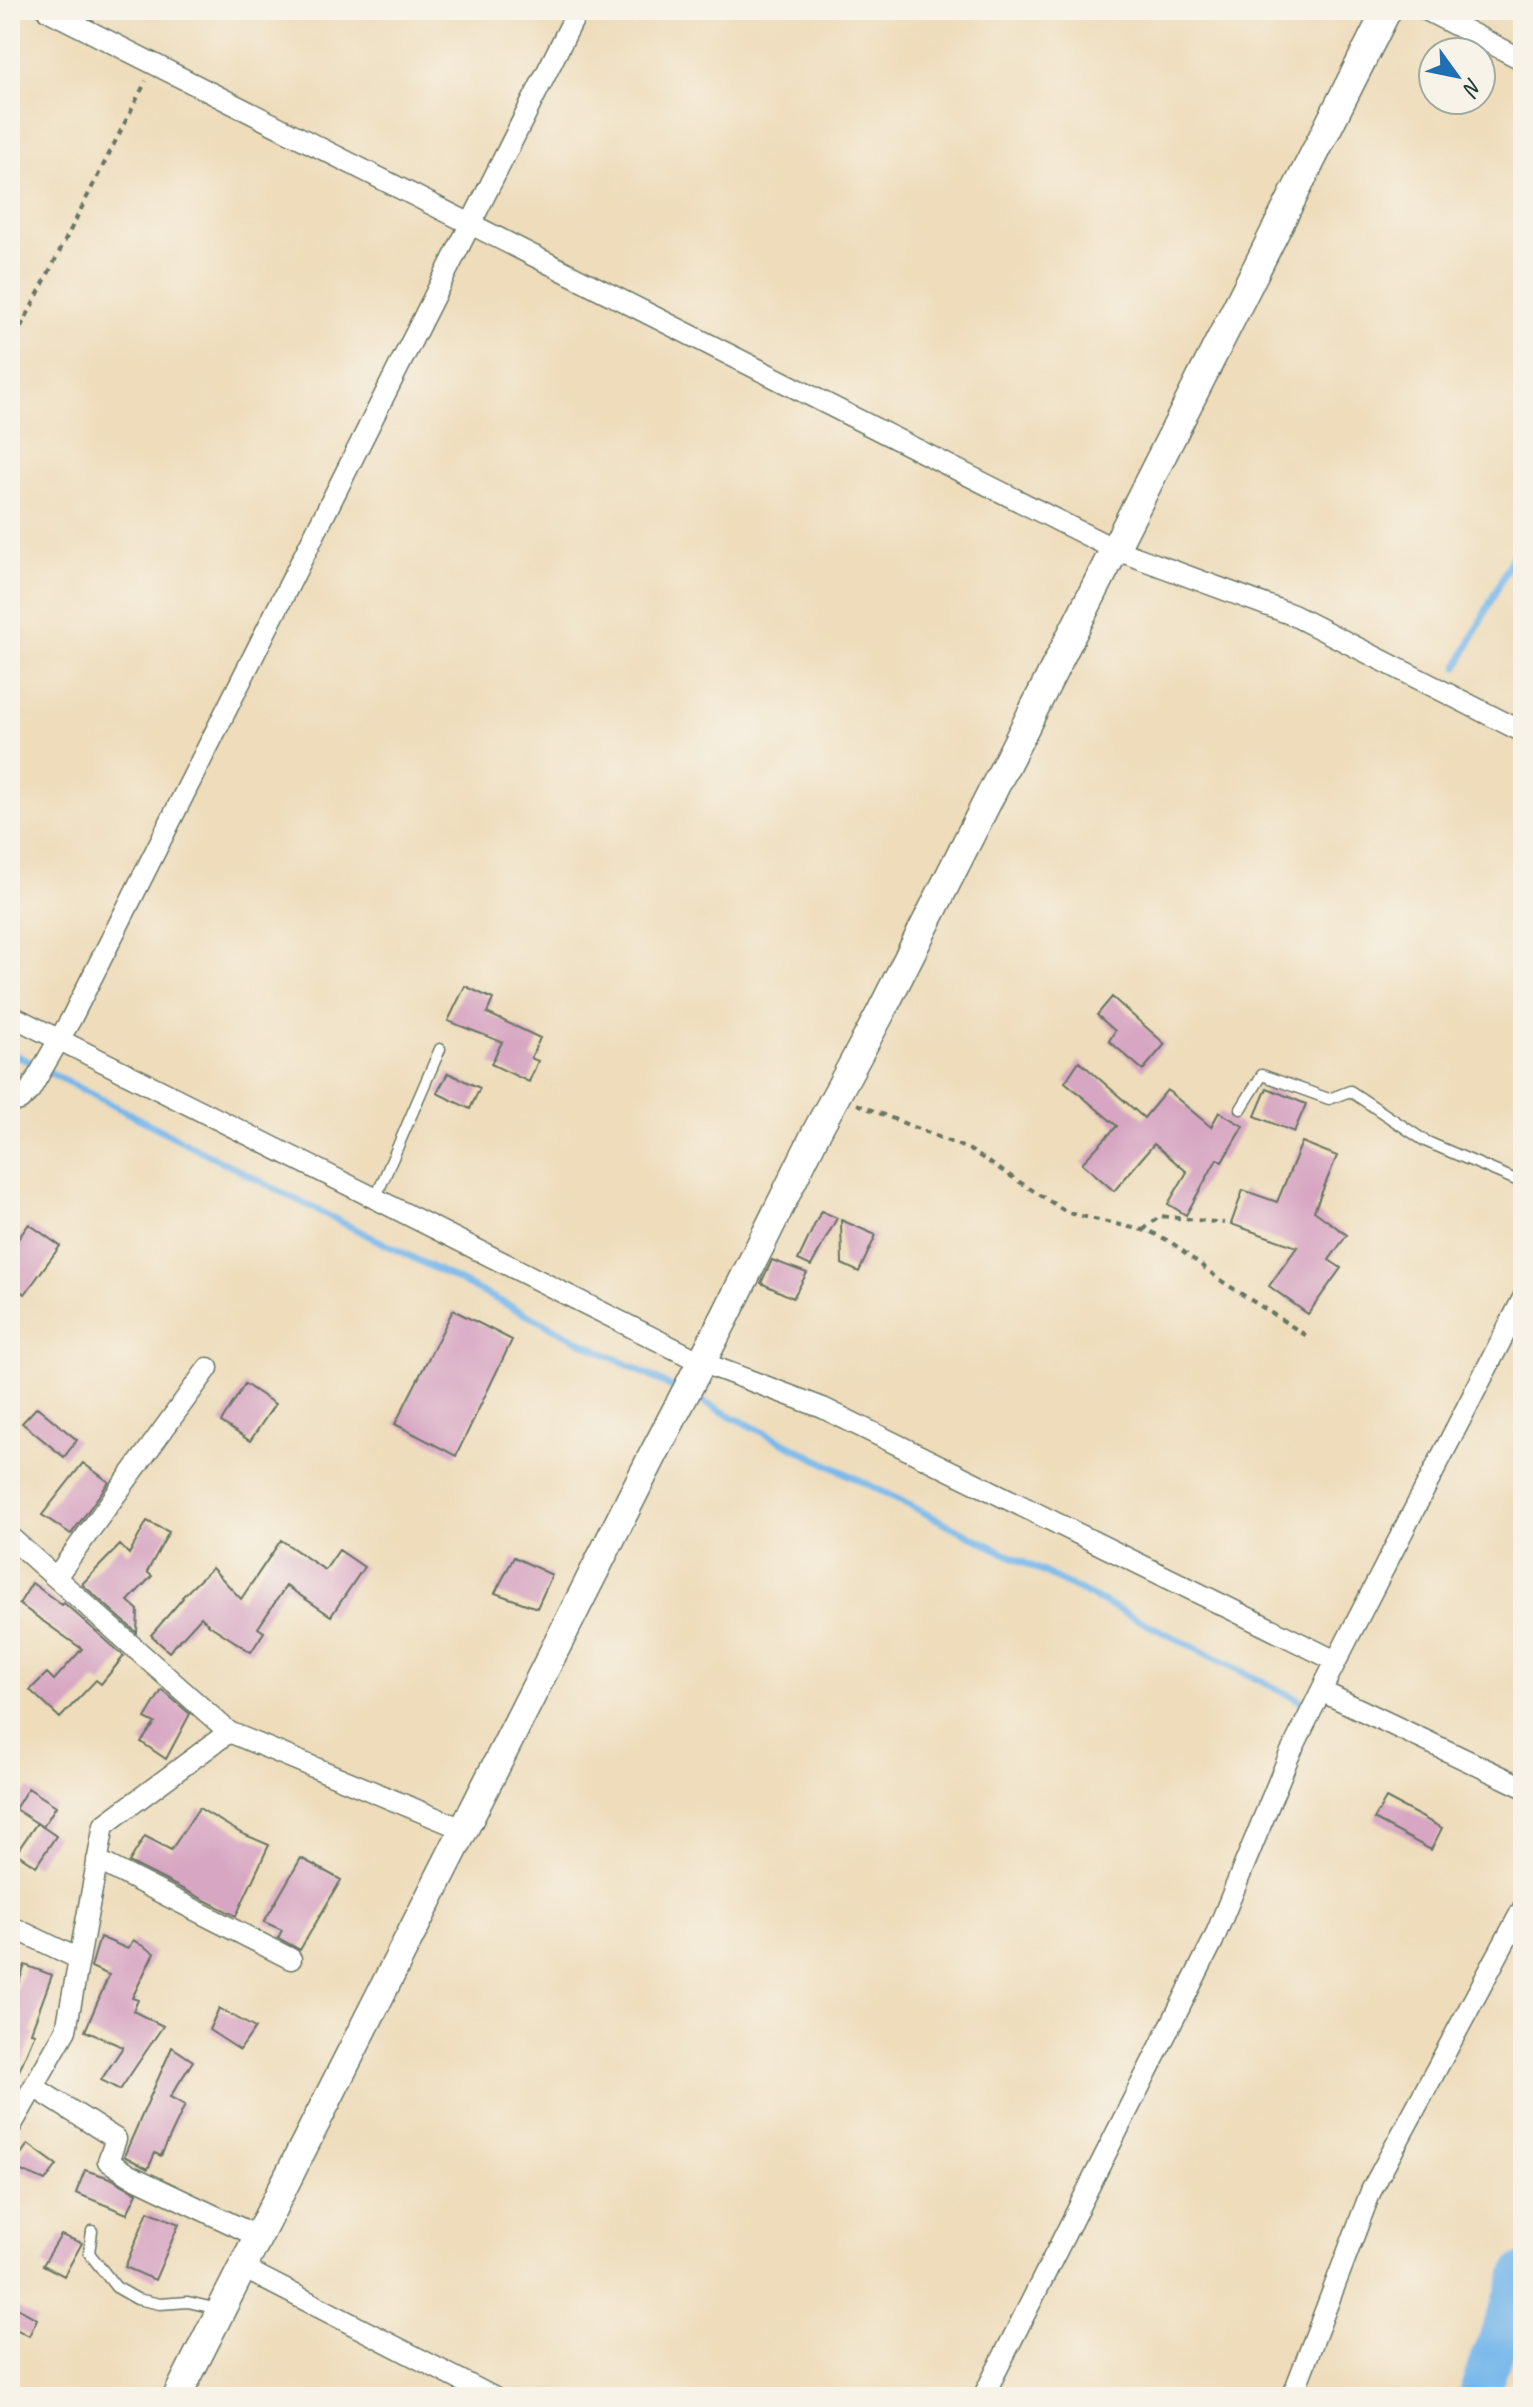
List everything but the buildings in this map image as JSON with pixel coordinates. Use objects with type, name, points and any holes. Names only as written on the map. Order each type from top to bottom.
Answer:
[{"type":"street","points":[[47,10],[1114,549],[1293,615],[1523,732]]},
{"type":"street","points":[[10,1103],[20,1100],[30,1090],[71,1019],[578,10]]},
{"type":"street","points":[[177,2397],[1387,10]]},
{"type":"street","points":[[1426,10],[1523,60]]},
{"type":"street","points":[[10,1015],[56,1044],[375,1199],[697,1369],[823,1408],[1329,1676],[1523,1787]]},
{"type":"street","points":[[983,2397],[1213,1941],[1293,1748],[1523,1298]]},
{"type":"street","points":[[56,1577],[208,1368]]},
{"type":"street","points":[[10,1537],[229,1732],[465,1830]]},
{"type":"street","points":[[10,2128],[66,2030],[104,1825],[229,1732]]},
{"type":"street","points":[[97,1860],[291,1959]]},
{"type":"street","points":[[1292,2397],[1371,2191],[1523,1908]]},
{"type":"street","points":[[10,1926],[79,1959]]},
{"type":"street","points":[[34,2087],[116,2139],[108,2161],[118,2168],[259,2237]]},
{"type":"street","points":[[243,2268],[493,2397]]},
{"type":"lane","points":[[375,1199],[440,1049]]},
{"type":"lane","points":[[1241,1109],[1262,1075],[1329,1099],[1350,1091],[1425,1141],[1523,1183]]},
{"type":"lane","points":[[92,2231],[89,2253],[116,2287],[137,2299],[160,2304],[188,2302],[220,2310]]},
{"type":"path","points":[[10,349],[154,64]]},
{"type":"path","points":[[836,1095],[970,1150],[1068,1213],[1143,1230],[1171,1242],[1223,1282],[1310,1338]]},
{"type":"path","points":[[1143,1230],[1160,1216],[1224,1223]]},
{"type":"waterway","points":[[1458,667],[1523,536]]},
{"type":"waterway","points":[[10,1052],[287,1195],[678,1390]]},
{"type":"waterway","points":[[689,1395],[1311,1706]]},
{"type":"waterway","points":[[1477,2397],[1523,2273]]}]
